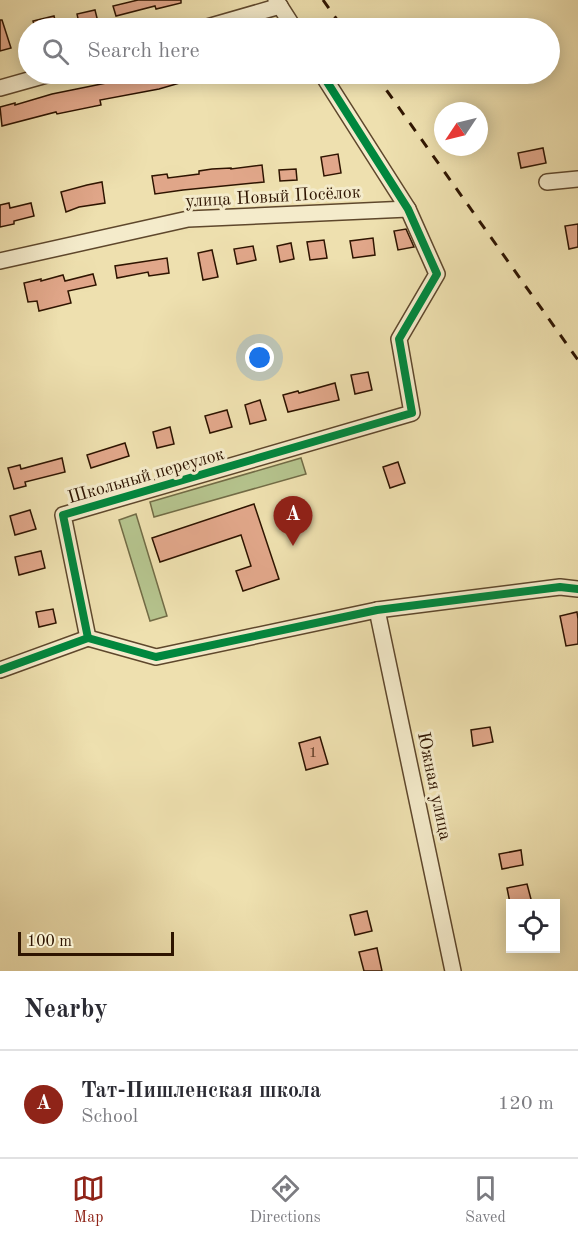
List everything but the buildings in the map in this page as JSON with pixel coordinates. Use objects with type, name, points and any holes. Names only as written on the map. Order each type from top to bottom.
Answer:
[{"type":"street","points":[[234,18],[278,3],[288,18]]},
{"type":"street","points":[[0,88],[18,83]]},
{"type":"street","points":[[328,84],[408,209]]},
{"type":"street","points":[[547,182],[578,180]]},
{"type":"street","name":"улица Новый Посёлок","points":[[0,261],[188,219],[408,209]]},
{"type":"street","name":"Школьный переулок","points":[[88,638],[63,515],[412,413],[399,339],[437,274],[408,209]]},
{"type":"street","points":[[0,670],[88,638],[156,657],[377,610],[560,587],[578,590]]},
{"type":"street","name":"Южная улица","points":[[377,610],[453,971]]},
{"type":"green space","points":[[301,458],[306,474],[154,517],[150,502]]},
{"type":"green space","points":[[136,514],[167,616],[150,621],[119,520]]},
{"type":"railway","points":[[323,0],[336,18]]},
{"type":"railway","points":[[382,84],[578,360]]},
{"type":"cycle path","points":[[0,670],[88,638],[63,515],[412,413],[399,339],[437,274],[408,209],[328,84]]},
{"type":"cycle path","points":[[88,638],[156,657],[377,610],[560,587],[578,589]]},
{"type":"place","name":"Тат-Пишленская школа","points":[[293,546]]}]
